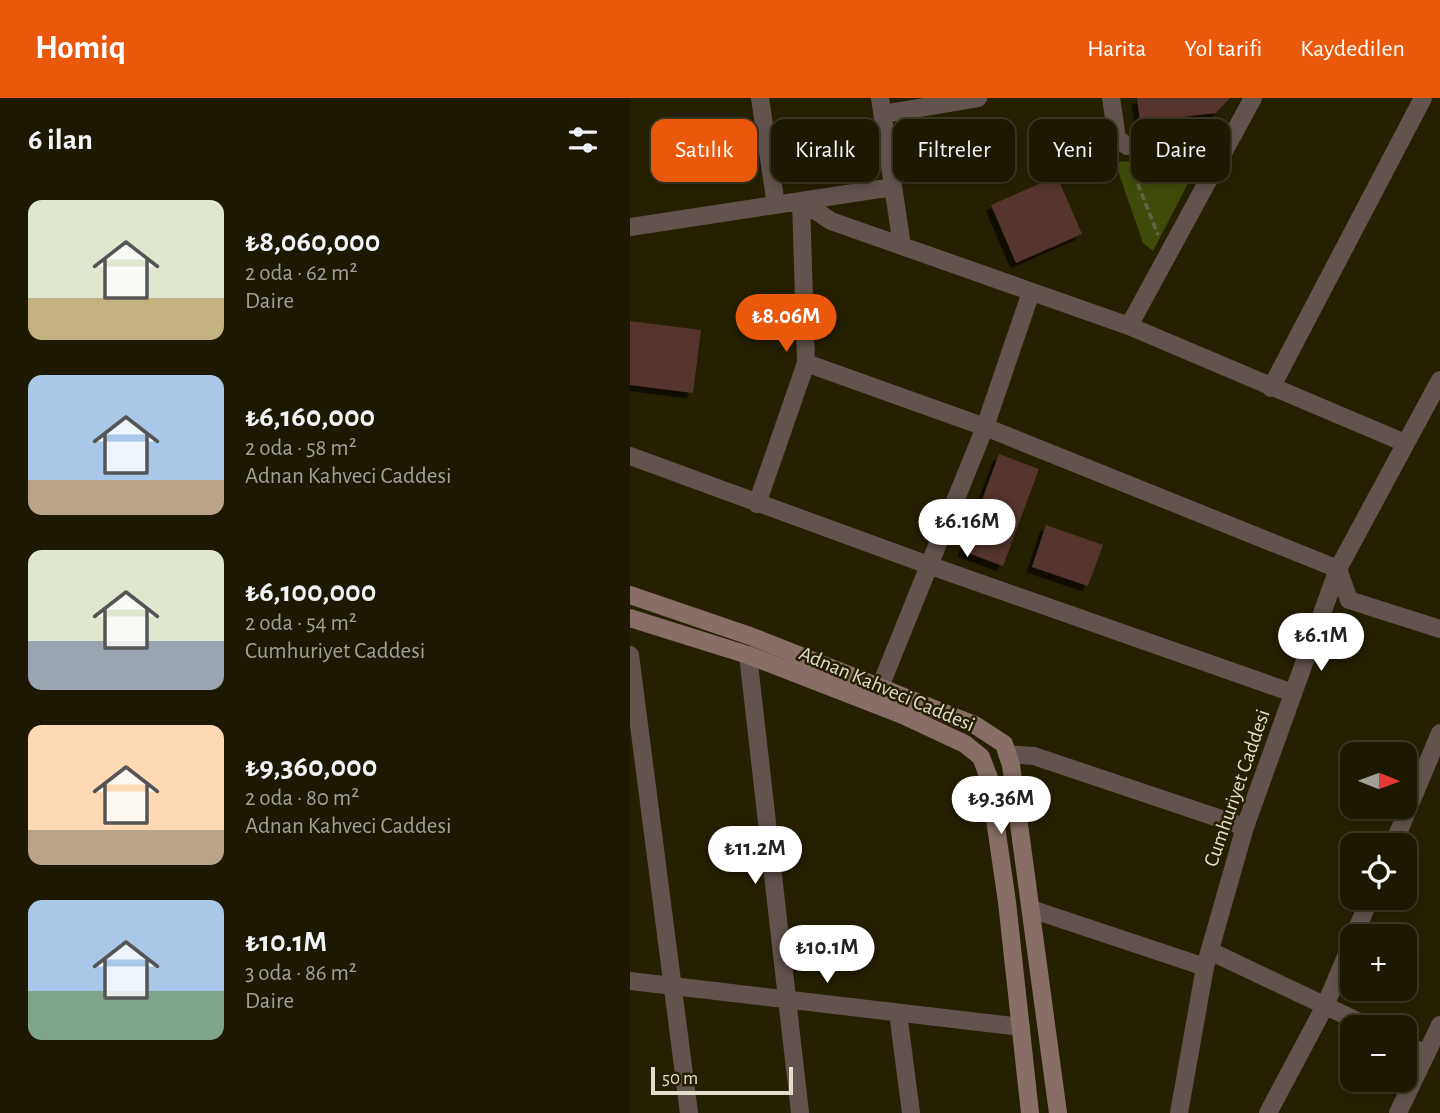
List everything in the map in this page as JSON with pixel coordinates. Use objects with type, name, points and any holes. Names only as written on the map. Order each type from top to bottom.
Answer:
[{"type":"main road","points":[[630,596],[750,636],[880,687],[975,725],[1003,744],[1007,754],[1031,909],[1058,1113]]},
{"type":"main road","name":"Adnan Kahveci Caddesi","points":[[630,618],[748,655],[902,715],[965,744],[981,757],[989,778],[1030,1113]]},
{"type":"street","points":[[760,98],[776,205]]},
{"type":"street","points":[[902,246],[881,106],[978,98]]},
{"type":"street","points":[[1111,98],[1116,138],[1127,146],[1234,132]]},
{"type":"street","points":[[1129,326],[1253,98]]},
{"type":"street","points":[[1271,388],[1423,98]]},
{"type":"street","points":[[630,227],[893,187]]},
{"type":"street","points":[[801,201],[831,221],[1129,326],[1405,443]]},
{"type":"street","points":[[757,504],[806,363],[801,201]]},
{"type":"street","points":[[880,687],[985,427],[1031,292]]},
{"type":"street","points":[[806,363],[985,427],[1338,569],[1349,600],[1440,629]]},
{"type":"street","name":"Cumhuriyet Caddesi","points":[[1179,1113],[1208,959],[1245,827],[1338,569],[1440,380]]},
{"type":"street","points":[[630,456],[757,504],[1293,693]]},
{"type":"street","points":[[630,655],[689,1113]]},
{"type":"street","points":[[748,655],[800,1113]]},
{"type":"street","points":[[1398,833],[1440,733]]},
{"type":"street","points":[[1007,754],[1034,756],[1245,827]]},
{"type":"street","points":[[1031,909],[1208,959],[1344,1015]]},
{"type":"street","points":[[1268,1113],[1325,1006],[1340,970]]},
{"type":"street","points":[[630,981],[1021,1027]]},
{"type":"street","points":[[898,1013],[911,1113]]},
{"type":"street","points":[[1398,1113],[1440,1025]]},
{"type":"street","points":[[1417,1050],[1426,1054]]},
{"type":"path","points":[[1127,146],[1132,172],[1162,244],[1171,249]]},
{"type":"green space","points":[[1131,161],[1131,182],[1189,182],[1153,251],[1143,243],[1117,162]]},
{"type":"building","points":[[1137,98],[1230,98],[1216,113],[1140,119]]},
{"type":"building","points":[[1043,182],[1060,182],[1082,234],[1016,263],[991,205]]},
{"type":"building","points":[[630,321],[701,330],[693,393],[630,385]]},
{"type":"building","points":[[999,454],[1039,469],[1003,566],[963,551]]},
{"type":"building","points":[[1046,525],[1103,545],[1088,586],[1032,567]]}]
